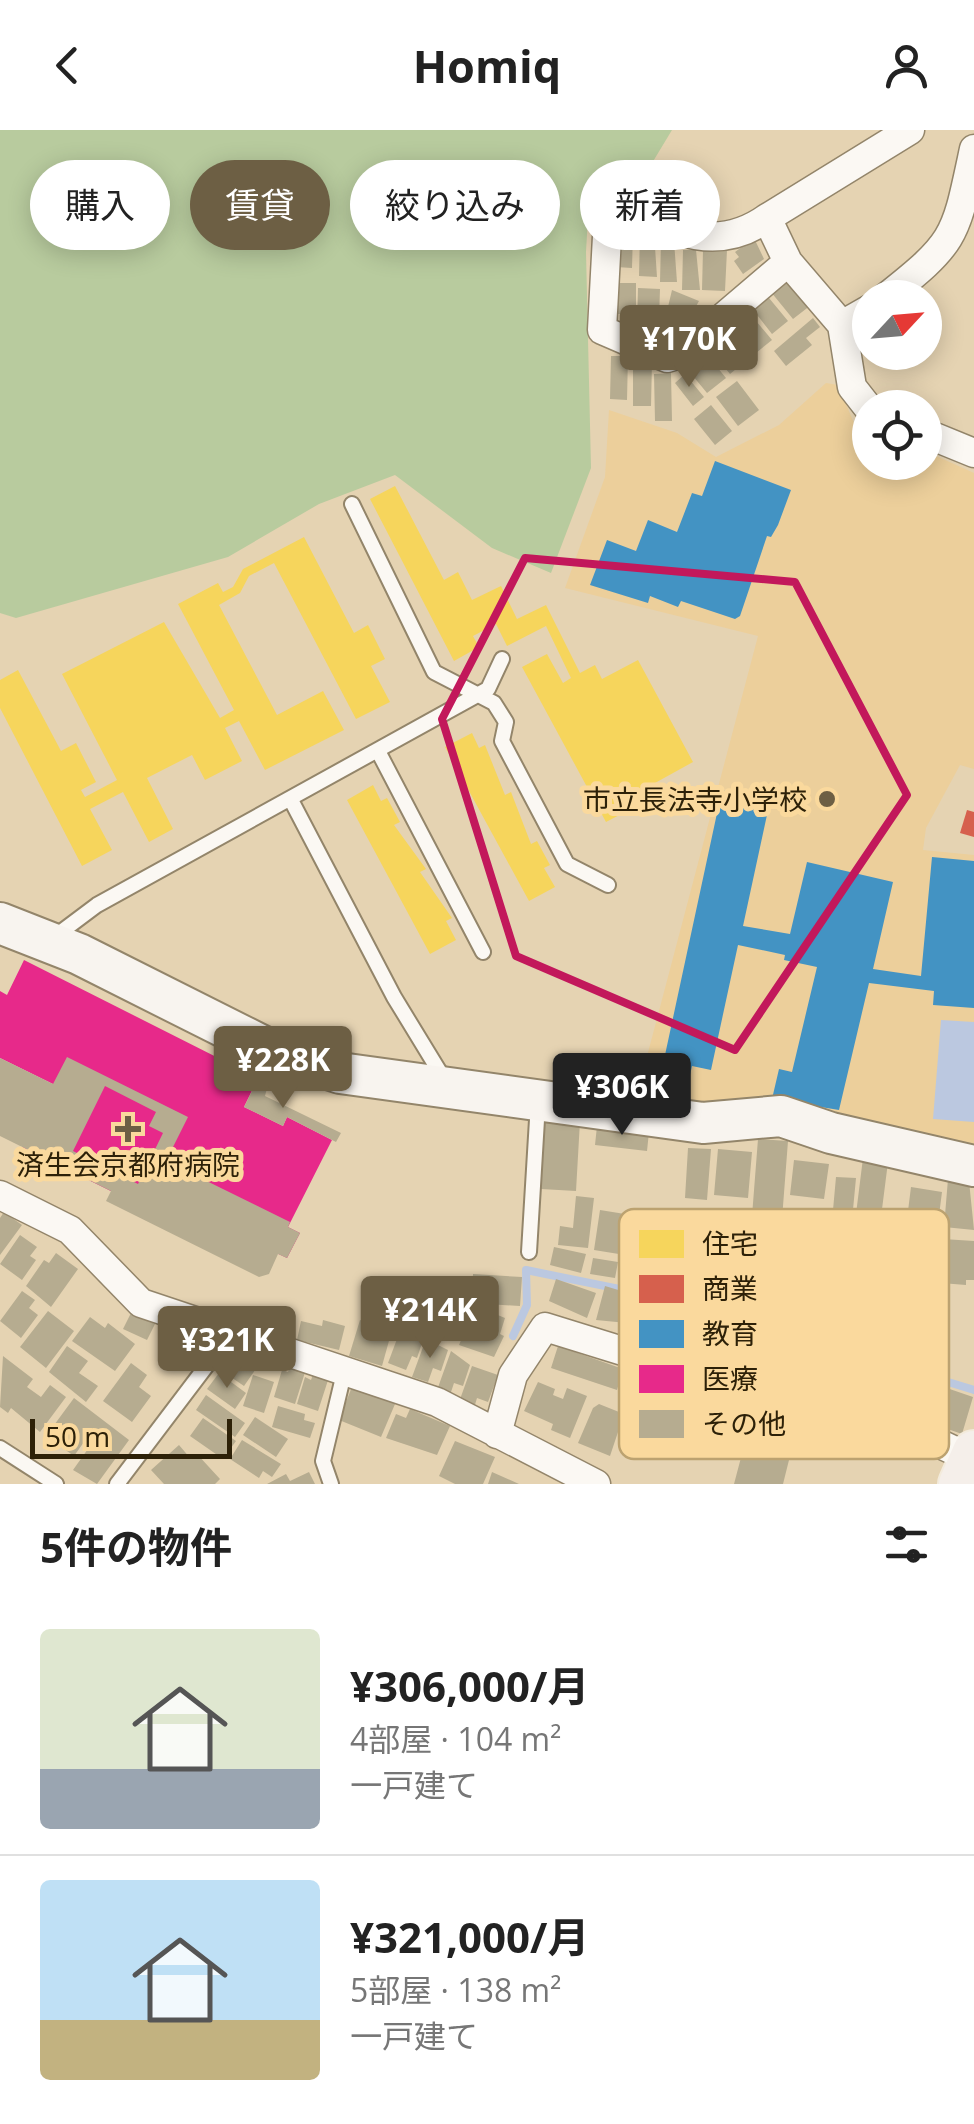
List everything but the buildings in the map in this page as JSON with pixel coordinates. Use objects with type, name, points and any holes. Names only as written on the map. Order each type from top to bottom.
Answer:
[{"type":"street","points":[[788,262],[680,354],[666,358],[602,330],[609,199],[682,234],[707,240],[730,238],[910,130]]},
{"type":"street","points":[[908,280],[938,256],[957,228],[974,149]]},
{"type":"street","points":[[767,218],[788,262],[842,325],[854,390]]},
{"type":"street","points":[[842,325],[852,319]]},
{"type":"street","points":[[942,440],[974,454]]},
{"type":"street","points":[[0,923],[48,942],[268,1049],[340,1073],[703,1123],[781,1116],[832,1133],[974,1166]]},
{"type":"street","points":[[0,1195],[70,1230],[141,1303],[220,1333],[345,1368],[437,1402],[596,1484]]},
{"type":"street","points":[[497,1434],[513,1375],[545,1327],[619,1350]]},
{"type":"lane","points":[[352,504],[434,672],[494,703],[506,722],[502,741],[567,864],[608,886]]},
{"type":"lane","points":[[48,942],[97,906],[488,690],[502,659]]},
{"type":"lane","points":[[378,751],[483,952]]},
{"type":"lane","points":[[290,800],[394,997],[450,1088]]},
{"type":"lane","points":[[529,1252],[538,1100]]},
{"type":"lane","points":[[117,1484],[217,1352],[220,1333]]},
{"type":"lane","points":[[331,1484],[323,1461],[345,1368]]},
{"type":"lane","points":[[0,1448],[56,1484]]},
{"type":"highlighted area","points":[[525,558],[795,582],[907,795],[735,1050],[516,956],[442,719]]},
{"type":"shaded area","name":"市立長法寺小学校","points":[[826,383],[838,385],[852,418],[852,480],[942,480],[942,459],[974,473],[974,769],[960,765],[926,828],[923,850],[974,855],[974,1146],[636,1098],[758,636],[565,588],[605,477],[609,410],[677,433],[716,457],[779,425]]},
{"type":"green space","points":[[0,130],[672,130],[654,160],[580,160],[580,250],[586,250],[591,468],[551,573],[492,548],[395,475],[319,504],[228,557],[16,618],[0,613]]},
{"type":"water","points":[[941,1020],[974,1022],[974,1122],[933,1119]]},
{"type":"waterway","points":[[513,1336],[527,1305],[526,1270],[619,1289]]},
{"type":"waterway","points":[[949,1382],[974,1390]]},
{"type":"place","name":"市立長法寺小学校","points":[[827,799]]},
{"type":"place","name":"済生会京都府病院","points":[[128,1129]]}]
